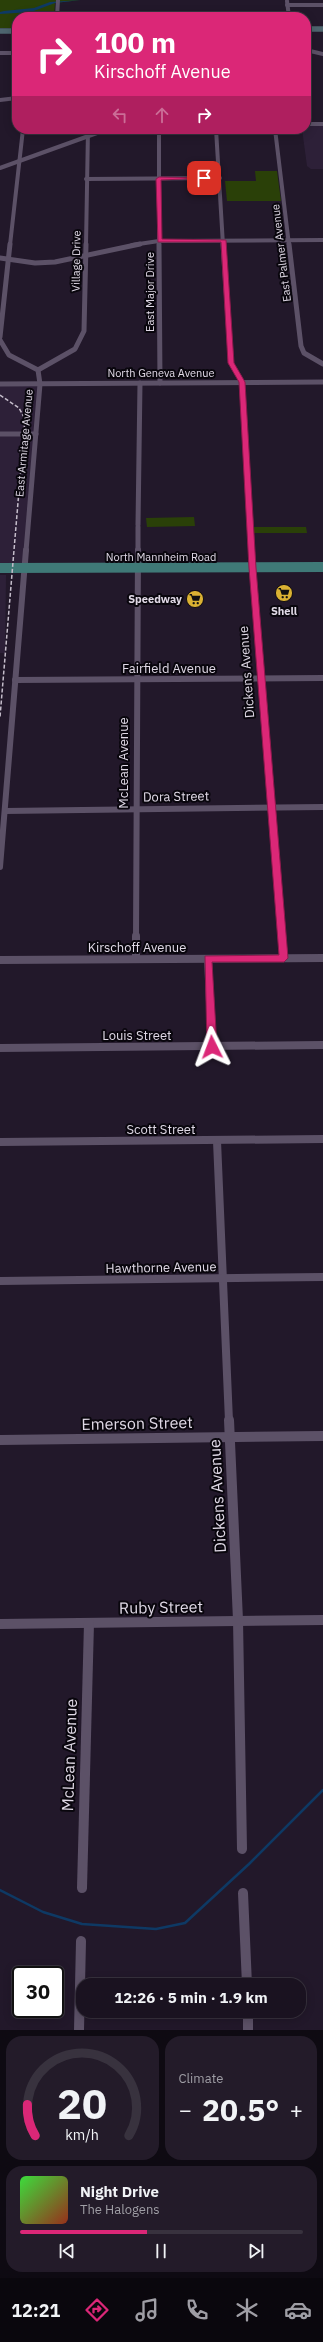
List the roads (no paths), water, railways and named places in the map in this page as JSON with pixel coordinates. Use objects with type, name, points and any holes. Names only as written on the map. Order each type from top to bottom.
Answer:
[{"type":"main road","points":[[311,29],[323,29]]},
{"type":"main road","points":[[0,31],[12,31]]},
{"type":"main road","name":"North Mannheim Road","points":[[0,568],[323,567]]},
{"type":"street","points":[[286,0],[288,12]]},
{"type":"street","points":[[57,12],[58,1]]},
{"type":"street","points":[[287,5],[323,4]]},
{"type":"street","points":[[311,51],[323,54]]},
{"type":"street","points":[[0,53],[12,53]]},
{"type":"street","points":[[0,100],[12,99]]},
{"type":"street","points":[[311,124],[323,124]]},
{"type":"street","points":[[0,337],[23,134]]},
{"type":"street","points":[[0,168],[94,134]]},
{"type":"street","name":"East Major Drive","points":[[159,134],[160,383]]},
{"type":"street","points":[[216,134],[231,363],[242,382]]},
{"type":"street","name":"East Palmer Avenue","points":[[276,134],[301,346],[304,353],[323,364]]},
{"type":"street","name":"Village Drive","points":[[38,370],[75,349],[81,340],[84,331],[88,136]]},
{"type":"street","points":[[86,179],[220,178]]},
{"type":"street","points":[[0,258],[44,263],[121,246],[160,241],[323,240]]},
{"type":"street","points":[[0,340],[1,347],[6,351],[38,370]]},
{"type":"street","name":"East Armitage Avenue","points":[[0,867],[23,568],[40,384],[38,370]]},
{"type":"street","name":"Dickens Avenue","points":[[242,382],[252,568],[284,958]]},
{"type":"street","name":"North Geneva Avenue","points":[[0,384],[323,382]]},
{"type":"street","points":[[138,568],[140,383]]},
{"type":"street","points":[[0,434],[36,434]]},
{"type":"street","name":"McLean Avenue","points":[[136,959],[138,568]]},
{"type":"street","name":"Fairfield Avenue","points":[[15,680],[323,678]]},
{"type":"street","name":"Dora Street","points":[[5,811],[323,807]]},
{"type":"street","name":"Kirschoff Avenue","points":[[0,960],[323,958]]},
{"type":"street","points":[[208,959],[212,1047]]},
{"type":"street","name":"Louis Street","points":[[0,1048],[323,1045]]},
{"type":"street","name":"Scott Street","points":[[0,1142],[323,1139]]},
{"type":"street","name":"Dickens Avenue","points":[[217,1141],[238,1620],[242,1849]]},
{"type":"street","name":"Hawthorne Avenue","points":[[0,1281],[323,1277]]},
{"type":"street","name":"Emerson Street","points":[[0,1440],[323,1436]]},
{"type":"street","name":"Ruby Street","points":[[0,1624],[323,1620]]},
{"type":"street","name":"McLean Avenue","points":[[82,1888],[89,1623]]},
{"type":"street","points":[[243,1893],[247,1978]]},
{"type":"street","points":[[79,2030],[81,1942]]},
{"type":"street","points":[[248,2018],[248,2030]]},
{"type":"water","points":[[81,0],[55,3],[31,12],[12,12],[12,13],[0,14],[0,12],[4,11],[34,8],[50,2]]},
{"type":"waterway","points":[[0,1890],[43,1912],[82,1924],[156,1929],[185,1923],[249,1864],[323,1790]]},
{"type":"railway","points":[[0,395],[19,408],[25,419],[0,717]]},
{"type":"place","name":"Shell","points":[[284,593]]},
{"type":"place","name":"Speedway","points":[[195,599]]}]
